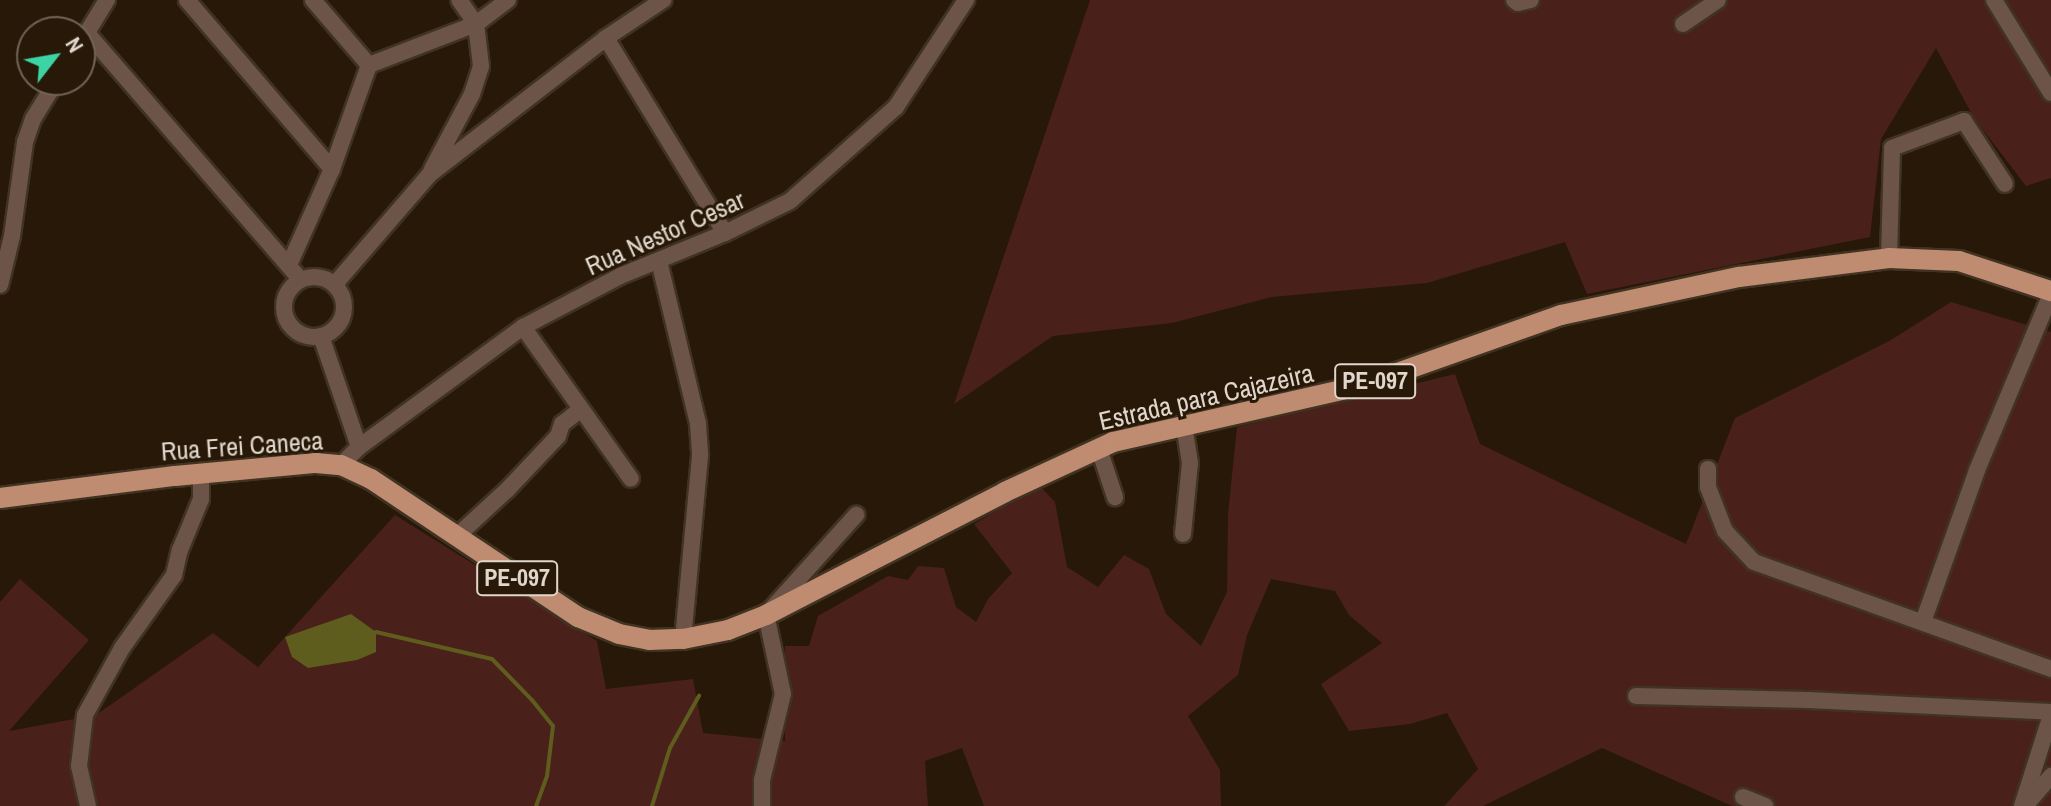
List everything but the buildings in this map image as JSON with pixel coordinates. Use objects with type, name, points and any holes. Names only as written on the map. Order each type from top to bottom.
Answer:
[{"type":"main road","name":"Estrada para Cajazeira","points":[[720,632],[766,615],[1005,492],[1099,449],[1184,425],[1363,385],[1492,337],[1625,300],[1739,277],[1889,258],[1959,261],[2051,293]]},
{"type":"main road","name":"Rua Frei Caneca","points":[[0,498],[201,473],[316,463],[341,465],[371,479],[578,617],[619,634],[649,640],[683,639],[720,632]]},
{"type":"street","points":[[96,18],[107,0]]},
{"type":"street","points":[[187,0],[332,169]]},
{"type":"street","points":[[313,0],[369,65]]},
{"type":"street","points":[[430,174],[472,94],[481,66],[476,24],[459,0]]},
{"type":"street","points":[[289,265],[332,169],[369,65],[476,24],[508,0]]},
{"type":"street","points":[[335,284],[430,174],[606,38],[663,0]]},
{"type":"street","name":"Rua Nestor Cesar","points":[[341,465],[359,447],[523,327],[620,276],[725,233],[790,201],[896,107],[966,0]]},
{"type":"street","points":[[1514,0],[1518,3],[1531,0]]},
{"type":"street","points":[[1683,24],[1718,0]]},
{"type":"street","points":[[1994,0],[2051,93]]},
{"type":"street","points":[[606,38],[725,233]]},
{"type":"street","points":[[96,51],[300,279]]},
{"type":"street","points":[[0,285],[8,209],[25,142],[33,119],[47,96]]},
{"type":"street","points":[[1889,258],[1892,148],[1964,121],[2005,184]]},
{"type":"street","points":[[659,261],[698,424],[700,456],[683,639]]},
{"type":"street","points":[[318,276],[335,284],[344,301],[342,319],[330,333],[302,335],[293,330],[284,312],[286,293],[300,279],[318,276]]},
{"type":"street","points":[[1923,622],[1977,470],[2045,321],[2051,293]]},
{"type":"street","points":[[523,327],[631,479]]},
{"type":"street","points":[[321,336],[359,447]]},
{"type":"street","points":[[456,537],[507,490],[558,436],[562,424],[580,410]]},
{"type":"street","points":[[1183,534],[1190,463],[1184,425]]},
{"type":"street","points":[[1099,449],[1115,497]]},
{"type":"street","points":[[1708,469],[1708,487],[1725,531],[1754,562],[2051,669]]},
{"type":"street","points":[[88,806],[79,752],[90,702],[174,575],[180,550],[201,499],[201,473]]},
{"type":"street","points":[[762,806],[762,780],[783,694],[766,615],[856,515]]},
{"type":"street","points":[[1636,696],[1808,700],[2051,714],[2023,806]]},
{"type":"street","points":[[2023,806],[2051,776]]},
{"type":"street","points":[[1743,797],[1765,806]]},
{"type":"shaded area","points":[[1090,0],[2051,0],[2051,178],[2026,186],[1974,118],[1936,48],[1881,139],[1870,237],[1587,294],[1565,242],[1427,283],[1272,297],[1172,323],[1053,336],[954,404]]},
{"type":"shaded area","points":[[1951,302],[2051,332],[2051,806],[1732,806],[1602,748],[1483,806],[1444,806],[1478,769],[1447,713],[1410,724],[1349,731],[1321,684],[1382,643],[1349,615],[1335,591],[1271,579],[1247,635],[1238,675],[1188,716],[1220,770],[1221,806],[984,806],[962,748],[925,761],[928,806],[0,806],[0,602],[20,579],[89,640],[9,731],[96,715],[213,633],[258,667],[395,515],[597,641],[606,689],[693,679],[703,733],[785,741],[785,646],[809,646],[818,616],[888,576],[908,580],[918,566],[944,568],[956,607],[976,622],[988,599],[1012,573],[974,524],[1039,485],[1055,502],[1067,567],[1098,587],[1124,555],[1149,569],[1166,614],[1201,646],[1227,592],[1228,514],[1237,427],[1455,374],[1480,444],[1686,544],[1735,418],[1891,340]]},
{"type":"shaded area","points":[[351,614],[376,632],[376,652],[357,660],[308,668],[292,657],[285,637]]},
{"type":"waterway","points":[[376,632],[492,659],[532,700],[553,726],[547,776],[536,806]]},
{"type":"waterway","points":[[652,806],[670,748],[699,696]]}]
